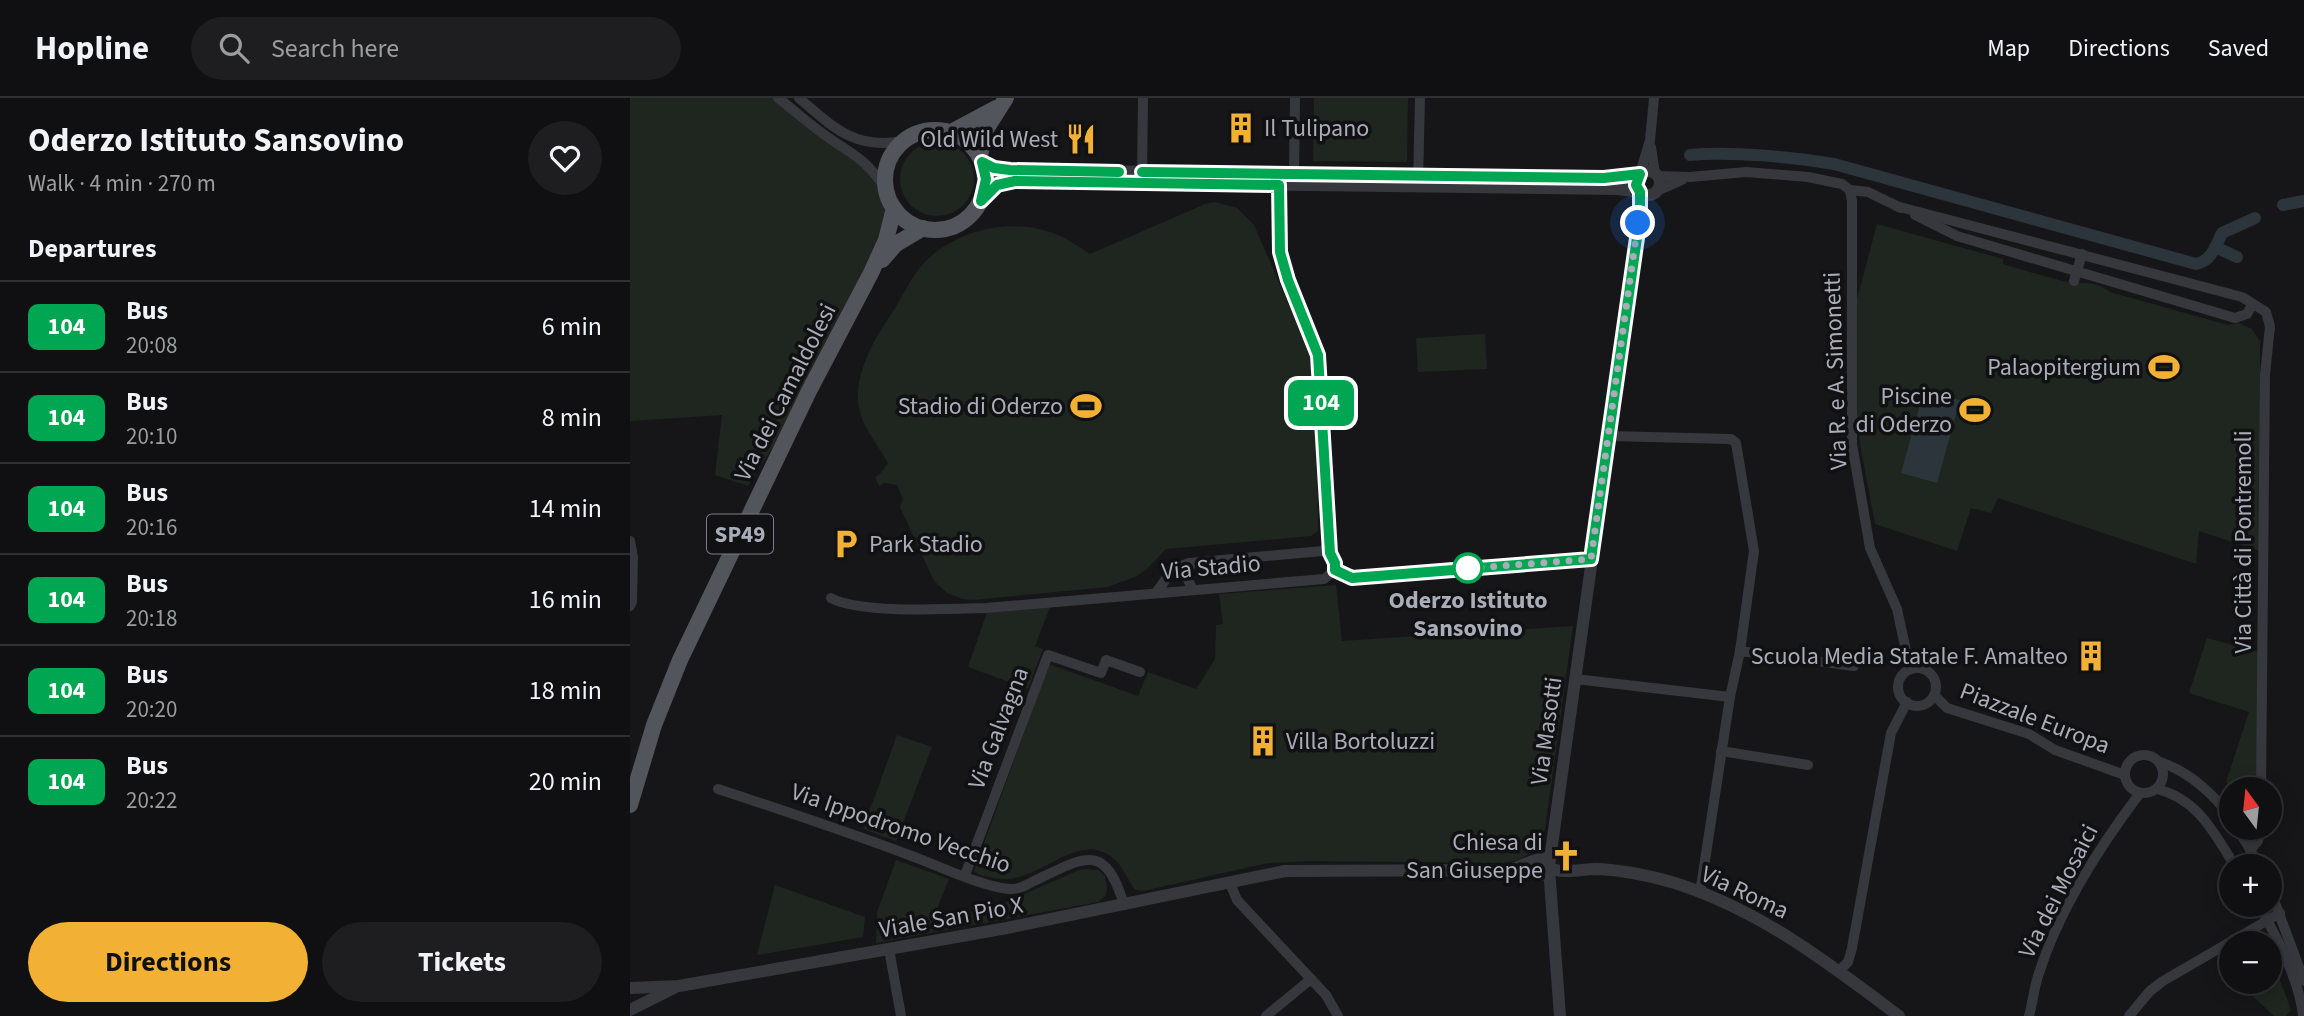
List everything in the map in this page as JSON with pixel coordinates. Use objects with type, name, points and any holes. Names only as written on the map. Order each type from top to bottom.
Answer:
[{"type":"main road","points":[[951,132],[1004,101]]},
{"type":"main road","points":[[981,201],[986,179],[981,159],[985,131],[1004,101]]},
{"type":"main road","points":[[923,228],[902,217],[894,208],[886,190],[885,176],[894,151],[903,141],[926,130],[951,132],[963,137],[981,159]]},
{"type":"main road","name":"SP49","points":[[923,228],[938,230],[953,227],[967,219],[981,201]]},
{"type":"main road","name":"Via dei Camaldolesi","points":[[630,805],[654,726],[680,660],[809,391],[872,272],[886,240],[894,208]]},
{"type":"main road","name":"Via dei Camaldolesi","points":[[872,272],[896,244],[923,228]]},
{"type":"street","points":[[778,98],[826,136],[861,157],[875,171],[886,190]]},
{"type":"street","points":[[799,98],[829,124],[856,139],[871,144],[903,141]]},
{"type":"street","points":[[1142,177],[1143,98]]},
{"type":"street","points":[[1294,174],[1295,98]]},
{"type":"street","points":[[1418,181],[1420,98]]},
{"type":"street","points":[[1640,192],[1636,181],[1650,140],[1654,98]]},
{"type":"street","points":[[1650,140],[1660,184],[1656,192]]},
{"type":"street","points":[[981,159],[994,168],[1010,170],[1279,185],[1604,178],[1648,171],[1657,175],[1690,177],[1746,172],[1808,177],[1842,184],[1850,190],[1868,192],[1961,238],[2075,277],[2235,318],[2247,314],[2252,305],[2242,297],[1896,205]]},
{"type":"street","points":[[981,201],[989,191],[1006,182],[1142,177],[1294,174],[1618,189],[1640,192],[1647,196],[1690,177]]},
{"type":"street","points":[[1279,185],[1280,252],[1288,280],[1318,355],[1330,553],[1335,570],[1352,578],[1591,559]]},
{"type":"street","name":"Via R. e A. Simonetti","points":[[1850,190],[1853,444],[1870,548],[1897,610],[1910,669]]},
{"type":"street","name":"Via Masotti","points":[[1560,1016],[1551,902],[1541,867],[1552,835],[1575,679],[1640,217],[1640,192]]},
{"type":"street","name":"Via Masotti","points":[[1640,217],[1656,192]]},
{"type":"street","points":[[1961,238],[1966,228],[1972,225]]},
{"type":"street","points":[[2075,277],[2082,254]]},
{"type":"street","name":"Via Città di Pontremoli","points":[[2252,305],[2266,312],[2270,326],[2265,375],[2261,777]]},
{"type":"street","points":[[1609,436],[1731,439],[1737,443],[1754,551],[1700,893]]},
{"type":"street","points":[[630,541],[633,569],[630,606]]},
{"type":"street","points":[[1156,593],[1173,569],[1192,563],[1323,551],[1330,553]]},
{"type":"street","points":[[1192,563],[1185,574],[1193,590]]},
{"type":"street","name":"Via Stadio","points":[[831,597],[838,602],[874,607],[934,610],[986,608],[1324,579],[1335,570]]},
{"type":"street","points":[[1740,651],[1854,666]]},
{"type":"street","name":"Via Galvagna","points":[[965,875],[1048,655],[1101,673],[1105,660],[1140,672]]},
{"type":"street","points":[[1922,668],[1931,674],[1936,684],[1934,695],[1925,704],[1912,705],[1899,694],[1899,682],[1910,669],[1922,668]]},
{"type":"street","points":[[1575,679],[1730,698]]},
{"type":"street","name":"Piazzale Europa","points":[[1934,695],[1947,708],[2029,734],[2055,750],[2125,775]]},
{"type":"street","points":[[1839,971],[1848,962],[1852,948],[1891,733],[1907,702]]},
{"type":"street","points":[[1721,751],[1808,765]]},
{"type":"street","name":"Piazzale Europa","points":[[2140,793],[2129,787],[2125,775],[2128,764],[2137,756],[2149,755],[2172,766],[2206,789],[2219,804]]},
{"type":"street","points":[[2140,793],[2146,794],[2157,789],[2164,779],[2160,762]]},
{"type":"street","name":"Via Ippodromo Vecchio","points":[[718,789],[1011,890],[1023,887],[1074,862],[1087,859],[1098,861],[1108,868],[1117,882],[1124,905]]},
{"type":"street","points":[[2157,789],[2180,796],[2193,808],[2206,821],[2227,854]]},
{"type":"street","name":"Via dei Mosaici","points":[[2029,1016],[2039,974],[2062,919],[2105,840],[2140,793]]},
{"type":"street","points":[[2244,840],[2253,854]]},
{"type":"street","points":[[2250,849],[2258,840]]},
{"type":"street","name":"Via Roma","points":[[1230,883],[1285,871],[1506,870],[1541,867],[1625,872],[1675,883],[1751,914],[1781,931],[1899,1016]]},
{"type":"street","points":[[1230,883],[1237,900],[1326,995],[1338,1016]]},
{"type":"street","name":"Viale San Pio X","points":[[630,988],[679,986],[889,949],[1230,883]]},
{"type":"street","points":[[2129,1016],[2150,991],[2254,917]]},
{"type":"street","points":[[2266,917],[2296,987],[2303,1016]]},
{"type":"street","points":[[2281,917],[2304,981]]},
{"type":"street","points":[[889,949],[901,1016]]},
{"type":"street","points":[[1266,1016],[1311,979]]},
{"type":"street","name":"Viale San Pio X","points":[[630,1010],[679,986]]},
{"type":"shaded area","points":[[630,98],[778,98],[861,157],[886,190],[894,208],[809,391],[748,486],[715,475],[722,415],[630,421]]},
{"type":"shaded area","points":[[1314,98],[1408,98],[1407,162],[1313,161]]},
{"type":"shaded area","points":[[937,142],[958,148],[968,158],[974,179],[968,200],[958,210],[937,216],[916,210],[906,200],[900,179],[906,158],[916,148]]},
{"type":"shaded area","name":"Stadio di Oderzo","points":[[1215,202],[1237,208],[1254,225],[1310,354],[1317,456],[1318,531],[1311,536],[1166,549],[1146,570],[1108,587],[973,600],[947,593],[934,581],[900,507],[903,499],[897,485],[884,483],[879,486],[875,477],[888,463],[865,426],[858,401],[863,366],[879,333],[915,275],[924,263],[951,242],[984,230],[1019,226],[1036,228],[1063,237],[1090,254]]},
{"type":"shaded area","points":[[1877,224],[2003,259],[2003,264],[2040,275],[2063,281],[2094,284],[2110,292],[2228,325],[2239,323],[2252,329],[2260,341],[2260,551],[2199,531],[2196,564],[1998,498],[1991,513],[1971,508],[1957,551],[1875,524],[1860,444],[1854,391],[1857,299]]},
{"type":"shaded area","points":[[1485,334],[1487,369],[1418,372],[1416,338]]},
{"type":"shaded area","points":[[1924,390],[1960,400],[1937,483],[1901,473]]},
{"type":"shaded area","points":[[1336,585],[1342,641],[1573,626],[1545,829],[1535,848],[1525,857],[1504,863],[1268,863],[1143,891],[1135,890],[1116,861],[1099,851],[1085,850],[1070,854],[1026,875],[1010,879],[985,876],[974,871],[1049,664],[1138,696],[1148,672],[1196,689],[1215,659],[1216,625],[1223,624],[1219,594]]},
{"type":"shaded area","points":[[1050,607],[1035,646],[1043,649],[1028,689],[968,667],[987,612]]},
{"type":"shaded area","points":[[2207,638],[2263,653],[2258,777],[2228,777],[2249,712],[2189,693]]},
{"type":"shaded area","points":[[897,735],[932,747],[896,841],[863,829]]},
{"type":"shaded area","points":[[896,860],[949,879],[938,906],[940,919],[997,906],[1081,869],[1098,870],[1105,876],[1107,889],[1106,895],[1098,902],[876,943],[877,912]]},
{"type":"shaded area","points":[[775,885],[865,917],[863,937],[757,955]]},
{"type":"shaded area","points":[[2282,986],[2291,1010],[2286,1016],[2274,1016],[2250,994],[2282,994]]},
{"type":"waterway","points":[[1690,155],[1762,155],[1834,164],[2196,264],[2210,256],[2222,233],[2255,218]]},
{"type":"waterway","points":[[2283,205],[2304,201]]},
{"type":"waterway","points":[[2215,247],[2237,257]]},
{"type":"bus line","name":"104","points":[[1119,172],[1010,170],[994,168],[982,162],[986,179],[981,201],[997,185],[1015,181],[1279,185],[1280,252],[1288,280],[1318,355],[1330,553],[1335,570],[1352,578],[1591,559],[1640,217],[1640,192],[1636,181],[1640,174],[1604,178],[1142,172]]},
{"type":"place","name":"Il Tulipano","points":[[1241,128]]},
{"type":"place","name":"Old Wild West","points":[[1081,139]]},
{"type":"place","name":"Palaopitergium","points":[[2164,367]]},
{"type":"place","name":"Stadio di Oderzo","points":[[1086,406]]},
{"type":"place","name":"Piscine di Oderzo","points":[[1975,410]]},
{"type":"place","name":"Park Stadio","points":[[846,544]]},
{"type":"place","name":"Oderzo Istituto Sansovino","points":[[1468,568]]},
{"type":"place","name":"Scuola Media Statale F. Amalteo","points":[[2091,656]]},
{"type":"place","name":"Villa Bortoluzzi","points":[[1263,741]]},
{"type":"place","name":"Chiesa di San Giuseppe","points":[[1566,856]]},
{"type":"route","points":[[1468,568],[1462,569],[1591,559],[1638,223]]}]
